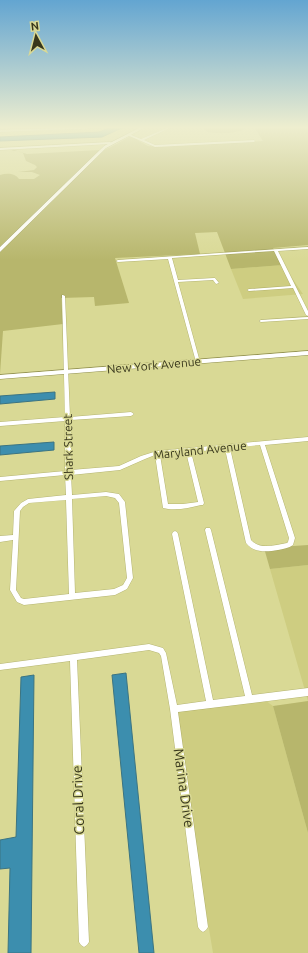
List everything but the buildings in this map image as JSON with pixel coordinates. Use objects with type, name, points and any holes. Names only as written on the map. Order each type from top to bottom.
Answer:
[{"type":"street","points":[[0,250],[81,171]]},
{"type":"street","points":[[118,261],[308,248]]},
{"type":"street","points":[[276,251],[308,315]]},
{"type":"street","points":[[170,258],[198,362]]},
{"type":"street","points":[[176,281],[214,279],[217,283]]},
{"type":"street","points":[[249,290],[294,287]]},
{"type":"street","name":"Shark Street","points":[[63,296],[68,419],[72,597]]},
{"type":"street","points":[[261,321],[308,318]]},
{"type":"street","name":"New York Avenue","points":[[0,378],[308,353]]},
{"type":"street","points":[[0,424],[130,414]]},
{"type":"street","name":"Maryland Avenue","points":[[0,479],[120,468],[145,456],[157,453],[308,440]]},
{"type":"street","points":[[227,447],[248,541],[251,546],[256,548],[266,548],[288,545],[291,543],[292,538],[262,444]]},
{"type":"street","points":[[157,453],[165,506],[171,507],[201,503],[188,450]]},
{"type":"street","points":[[106,494],[117,496],[122,502],[130,578],[125,587],[115,592],[24,602],[19,600],[13,590],[15,537],[17,511],[22,504],[28,501],[106,494]]},
{"type":"street","points":[[208,530],[250,700]]},
{"type":"street","points":[[175,534],[210,705]]},
{"type":"street","points":[[0,539],[15,537]]},
{"type":"street","name":"Marina Drive","points":[[73,658],[149,647],[161,650],[164,655],[174,709],[203,927]]},
{"type":"street","points":[[0,667],[73,658]]},
{"type":"street","name":"Coral Drive","points":[[73,658],[84,942]]},
{"type":"street","points":[[174,709],[308,692]]},
{"type":"shaded area","points":[[78,171],[0,248],[0,175],[11,174],[19,179],[34,179],[40,175],[32,172],[18,172]]},
{"type":"shaded area","points":[[81,171],[308,171],[308,245],[273,248],[283,265],[231,269],[217,232],[195,233],[200,254],[115,258],[129,303],[95,306],[94,297],[61,298],[63,324],[3,331],[0,374],[0,252]]},
{"type":"shaded area","points":[[283,265],[303,294],[243,299],[231,269]]},
{"type":"shaded area","points":[[308,545],[308,565],[270,569],[264,548]]},
{"type":"shaded area","points":[[308,565],[308,701],[270,569]]},
{"type":"shaded area","points":[[262,698],[273,706],[308,833],[308,953],[213,953],[173,713]]},
{"type":"shaded area","points":[[308,701],[308,833],[273,706]]},
{"type":"water","points":[[55,392],[55,399],[0,404],[0,396]]},
{"type":"water","points":[[54,442],[54,450],[0,455],[0,446]]},
{"type":"water","points":[[126,673],[154,953],[139,953],[112,675]]},
{"type":"water","points":[[34,675],[31,953],[8,953],[10,868],[0,869],[0,840],[16,837],[21,677]]}]
